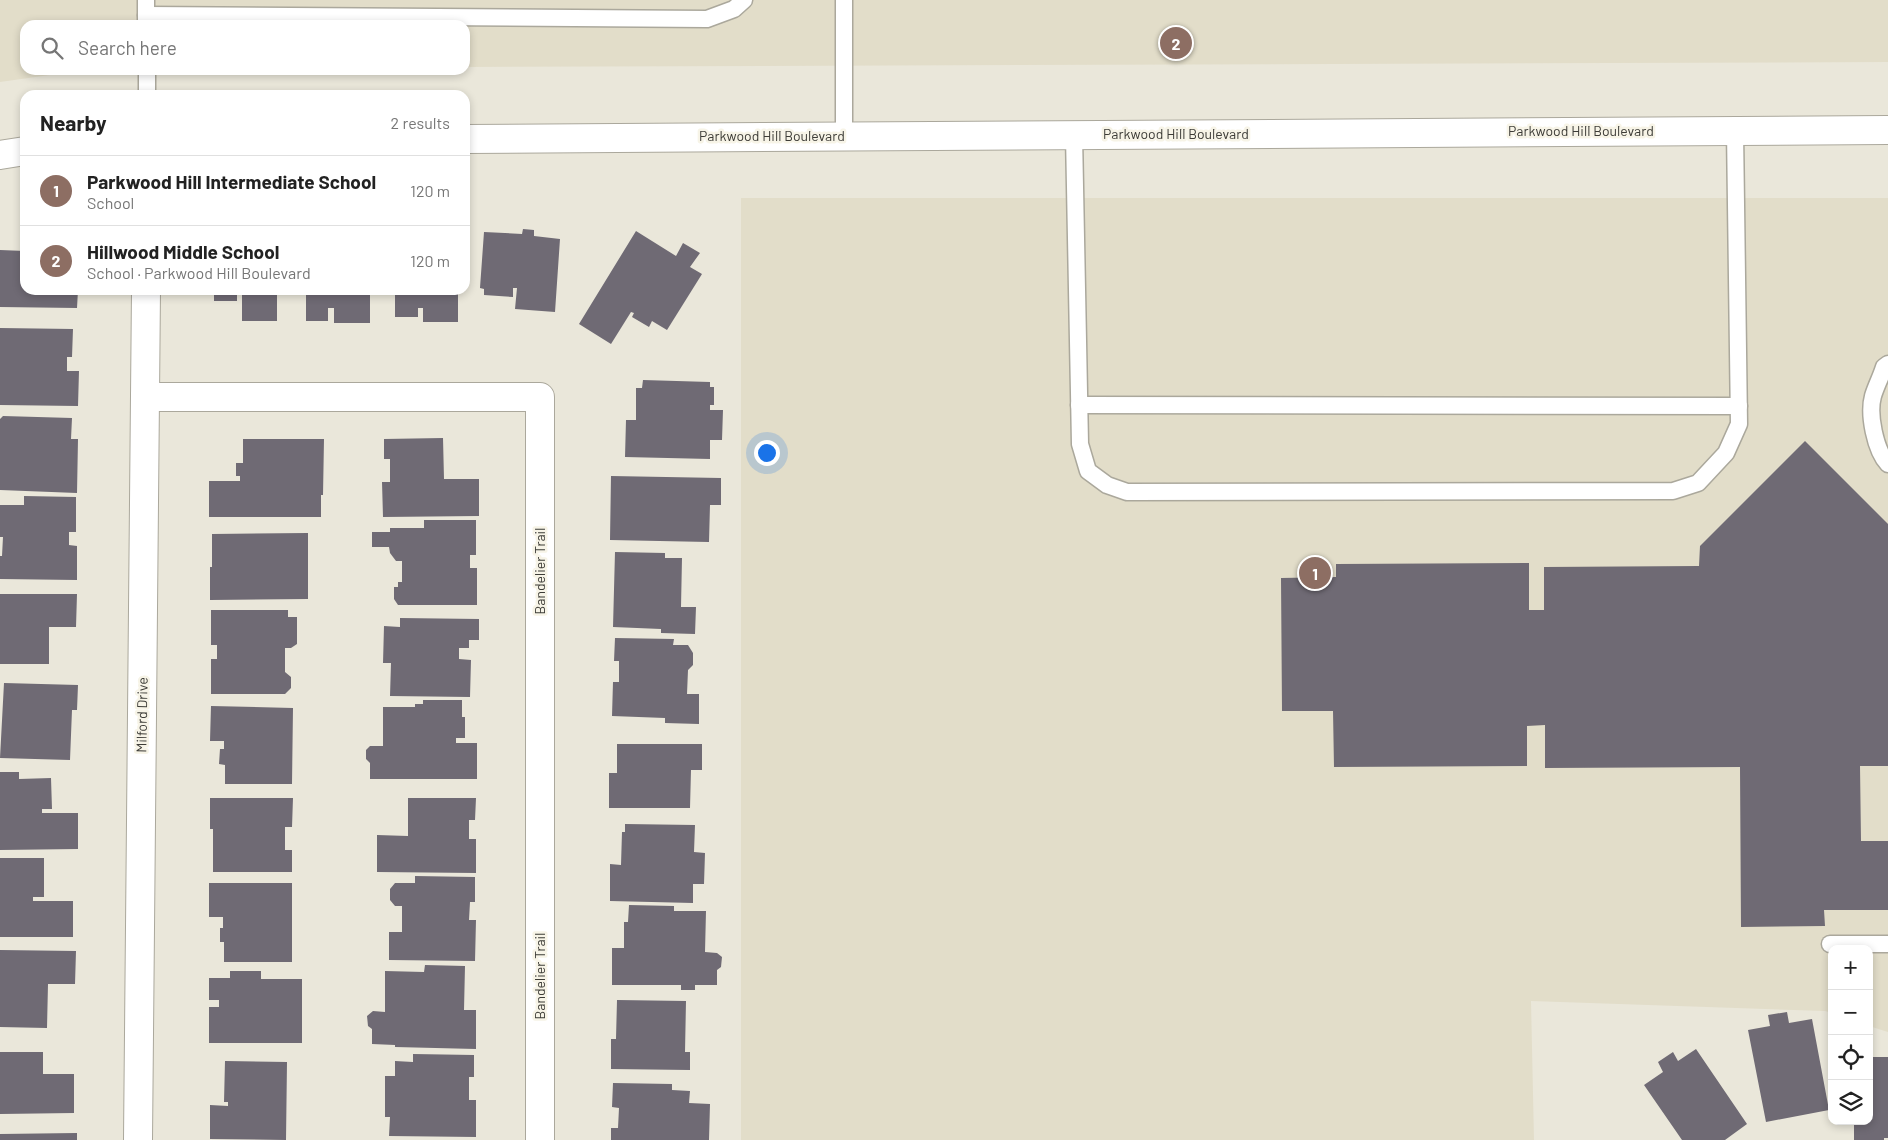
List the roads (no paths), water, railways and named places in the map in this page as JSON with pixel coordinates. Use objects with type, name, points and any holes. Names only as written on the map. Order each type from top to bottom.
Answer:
[{"type":"street","name":"Parkwood Hill Boulevard","points":[[470,138],[1888,130]]},
{"type":"street","points":[[0,155],[20,152]]},
{"type":"street","name":"Milford Drive","points":[[138,1140],[146,295]]},
{"type":"street","name":"Bandelier Trail","points":[[145,397],[540,397],[540,1140]]},
{"type":"lane","points":[[146,13],[707,19],[734,9],[744,0]]},
{"type":"lane","points":[[844,0],[844,136]]},
{"type":"lane","points":[[146,75],[147,90]]},
{"type":"lane","points":[[1074,135],[1080,444],[1088,471],[1107,485],[1127,492],[1672,491],[1698,483],[1726,453],[1739,424],[1736,130]]},
{"type":"lane","points":[[1888,364],[1884,367],[1873,398],[1873,429],[1883,459],[1888,464]]},
{"type":"lane","points":[[1079,406],[1739,406]]},
{"type":"lane","points":[[1830,944],[1888,944]]},
{"type":"place","name":"Hillwood Middle School","points":[[1176,43]]},
{"type":"place","name":"Parkwood Hill Intermediate School","points":[[1315,573]]}]
